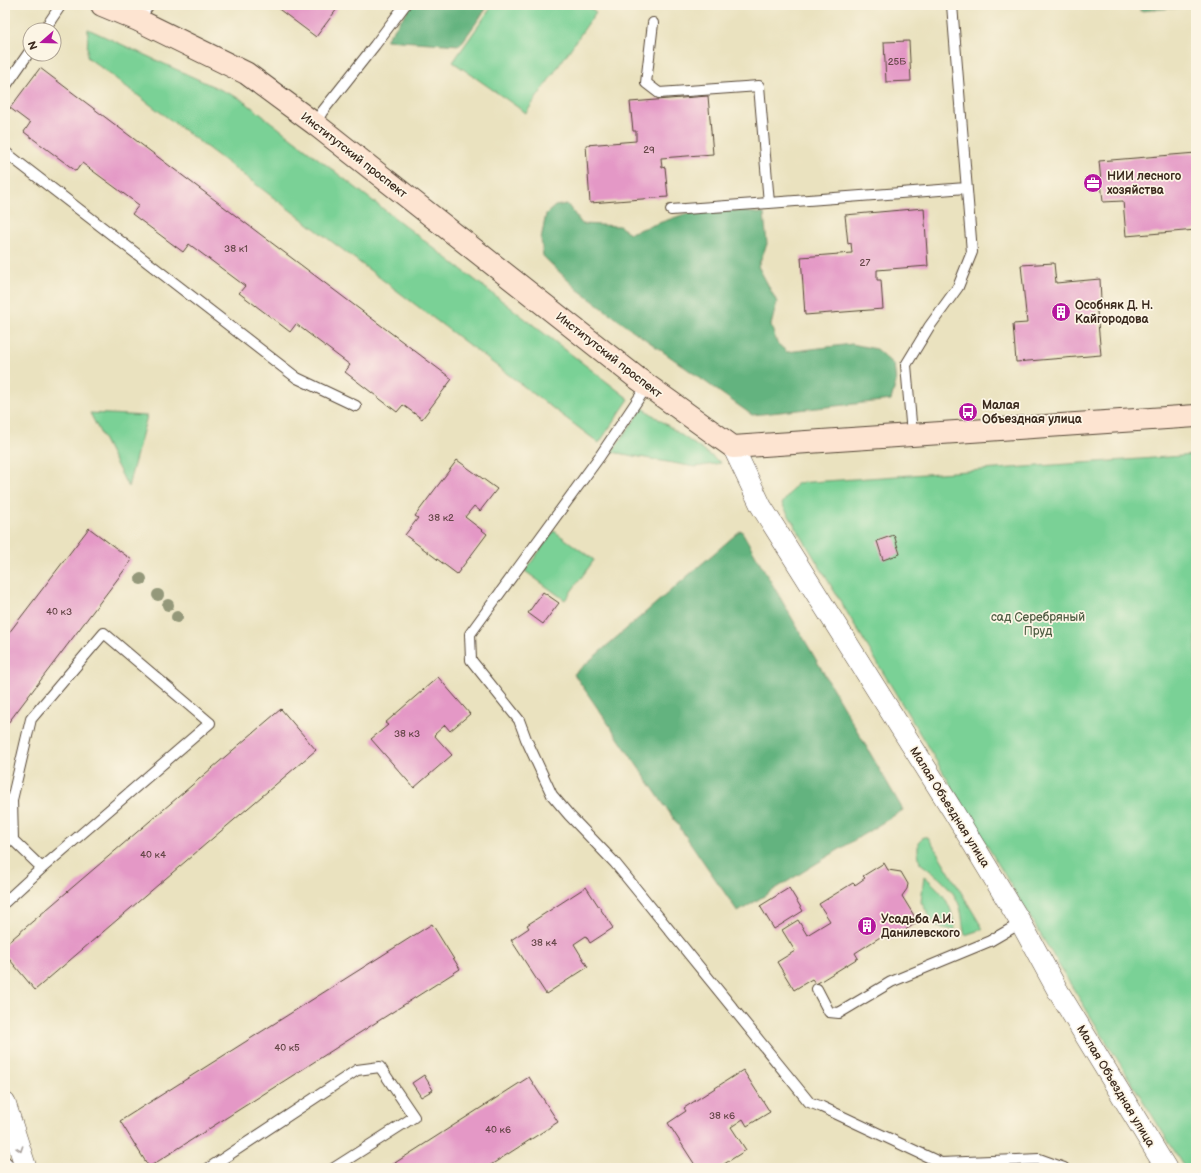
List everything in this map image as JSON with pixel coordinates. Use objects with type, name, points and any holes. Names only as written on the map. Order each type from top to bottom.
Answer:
[{"type":"street","name":"Институтский проспект","points":[[102,5],[140,10],[246,73],[315,124],[647,386],[733,448]]},
{"type":"street","points":[[733,448],[912,434],[1196,416]]},
{"type":"street","name":"Малая Объездная улица","points":[[733,448],[761,506],[949,804],[1021,923],[1058,991],[1166,1168]]},
{"type":"street","points":[[5,1103],[26,1168]]},
{"type":"lane","points":[[49,22],[61,5]]},
{"type":"lane","points":[[315,124],[322,112],[405,5]]},
{"type":"lane","points":[[912,434],[906,365],[929,327],[958,287],[972,252],[952,5]]},
{"type":"lane","points":[[653,23],[646,83],[659,93],[759,86],[769,203]]},
{"type":"lane","points":[[5,87],[22,62]]},
{"type":"lane","points":[[5,152],[297,378],[356,406]]},
{"type":"lane","points":[[671,210],[966,188]]},
{"type":"lane","points":[[647,386],[603,453],[470,634],[471,660],[519,720],[526,739],[552,794],[569,815],[615,864],[809,1102],[941,1163],[1039,1159],[1064,1168]]},
{"type":"lane","points":[[5,902],[42,868],[210,723],[104,633],[31,719],[12,800],[13,840],[42,868]]},
{"type":"lane","points":[[817,989],[829,1012],[839,1013],[891,982],[990,941],[1021,923]]},
{"type":"lane","points":[[209,1168],[357,1070],[380,1067],[414,1117],[334,1168]]},
{"type":"lane","points":[[5,1161],[12,1168]]},
{"type":"green space","points":[[412,5],[489,5],[460,45],[386,40]]},
{"type":"green space","points":[[493,5],[586,5],[596,12],[526,113],[453,62]]},
{"type":"green space","points":[[1140,5],[1196,5],[1196,6],[1140,11]]},
{"type":"green space","points":[[88,29],[241,99],[629,399],[599,443],[87,57]]},
{"type":"green space","points":[[567,204],[582,224],[619,226],[630,233],[685,214],[730,210],[764,214],[767,244],[758,266],[777,302],[771,325],[777,343],[787,352],[852,344],[876,349],[894,365],[896,382],[891,400],[752,415],[577,289],[543,256],[541,239],[546,214],[555,206]]},
{"type":"green space","points":[[643,408],[721,463],[695,467],[612,452]]},
{"type":"green space","points":[[90,413],[147,416],[128,487]]},
{"type":"green space","name":"сад Серебряный Пруд","points":[[1196,455],[1196,1168],[1185,1168],[1066,977],[782,504],[797,483]]},
{"type":"green space","points":[[741,530],[903,810],[738,912],[574,674]]},
{"type":"green space","points":[[554,531],[594,560],[565,600],[525,571]]},
{"type":"green space","points":[[923,837],[928,837],[983,929],[965,935],[962,914],[957,900],[944,882],[920,863],[918,842]]},
{"type":"green space","points":[[924,876],[946,899],[952,913],[955,930],[936,927],[921,902]]},
{"type":"building","points":[[278,5],[340,5],[316,37],[276,7]]},
{"type":"building","points":[[909,41],[911,81],[886,82],[884,42]]},
{"type":"building","points":[[40,68],[452,379],[422,419],[403,405],[397,412],[345,372],[350,365],[296,324],[290,332],[239,293],[245,286],[189,244],[183,252],[132,214],[139,205],[82,163],[76,171],[24,132],[30,123],[10,108]]},
{"type":"building","points":[[708,96],[713,154],[661,158],[662,168],[665,167],[668,197],[590,203],[586,145],[636,141],[636,131],[633,131],[630,102]]},
{"type":"building","points":[[1196,153],[1196,230],[1126,236],[1123,201],[1103,202],[1099,161]]},
{"type":"building","points":[[924,208],[928,266],[877,270],[877,280],[881,280],[883,309],[805,315],[801,257],[852,253],[851,243],[848,244],[845,215]]},
{"type":"building","name":"Особняк Д. Н. Кайгородова","points":[[1054,263],[1056,283],[1100,279],[1101,301],[1096,301],[1101,355],[1016,362],[1013,324],[1027,323],[1021,265]]},
{"type":"building","points":[[457,460],[497,489],[480,511],[474,506],[465,517],[487,534],[457,574],[405,535],[418,518],[415,516]]},
{"type":"building","points":[[89,528],[132,560],[5,727],[5,638]]},
{"type":"building","points":[[894,535],[900,554],[883,560],[877,541]]},
{"type":"building","points":[[543,592],[559,603],[543,624],[528,613]]},
{"type":"building","points":[[438,677],[470,714],[450,731],[445,725],[434,735],[452,755],[414,788],[371,739],[388,725],[385,723]]},
{"type":"building","points":[[281,709],[316,750],[35,990],[5,954],[5,945]]},
{"type":"building","name":"Усадьба А.И. Данилевского","points":[[884,863],[888,870],[901,872],[908,884],[907,889],[902,896],[918,922],[889,940],[885,934],[855,953],[858,958],[816,984],[812,979],[794,990],[777,962],[795,951],[782,930],[798,920],[807,935],[830,921],[819,904],[853,883],[855,885],[865,878],[863,876]]},
{"type":"building","points":[[586,887],[613,928],[590,943],[586,936],[574,944],[588,967],[546,994],[511,940],[529,928],[527,925]]},
{"type":"building","points":[[789,888],[803,911],[774,929],[760,906]]},
{"type":"building","points":[[432,924],[460,969],[149,1167],[120,1121]]},
{"type":"building","points":[[743,1070],[770,1112],[747,1126],[743,1119],[731,1127],[746,1150],[718,1168],[697,1168],[668,1123],[686,1111],[684,1108]]},
{"type":"building","points":[[424,1075],[433,1090],[421,1097],[412,1083]]},
{"type":"building","points":[[529,1077],[558,1122],[486,1168],[387,1168]]},
{"type":"place","name":"НИИ лесного хозяйства","points":[[1093,183]]},
{"type":"place","name":"Особняк Д. Н. Кайгородова","points":[[1061,312]]},
{"type":"place","name":"Малая Объездная улица","points":[[968,412]]},
{"type":"place","name":"Усадьба А.И. Данилевского","points":[[867,926]]}]
